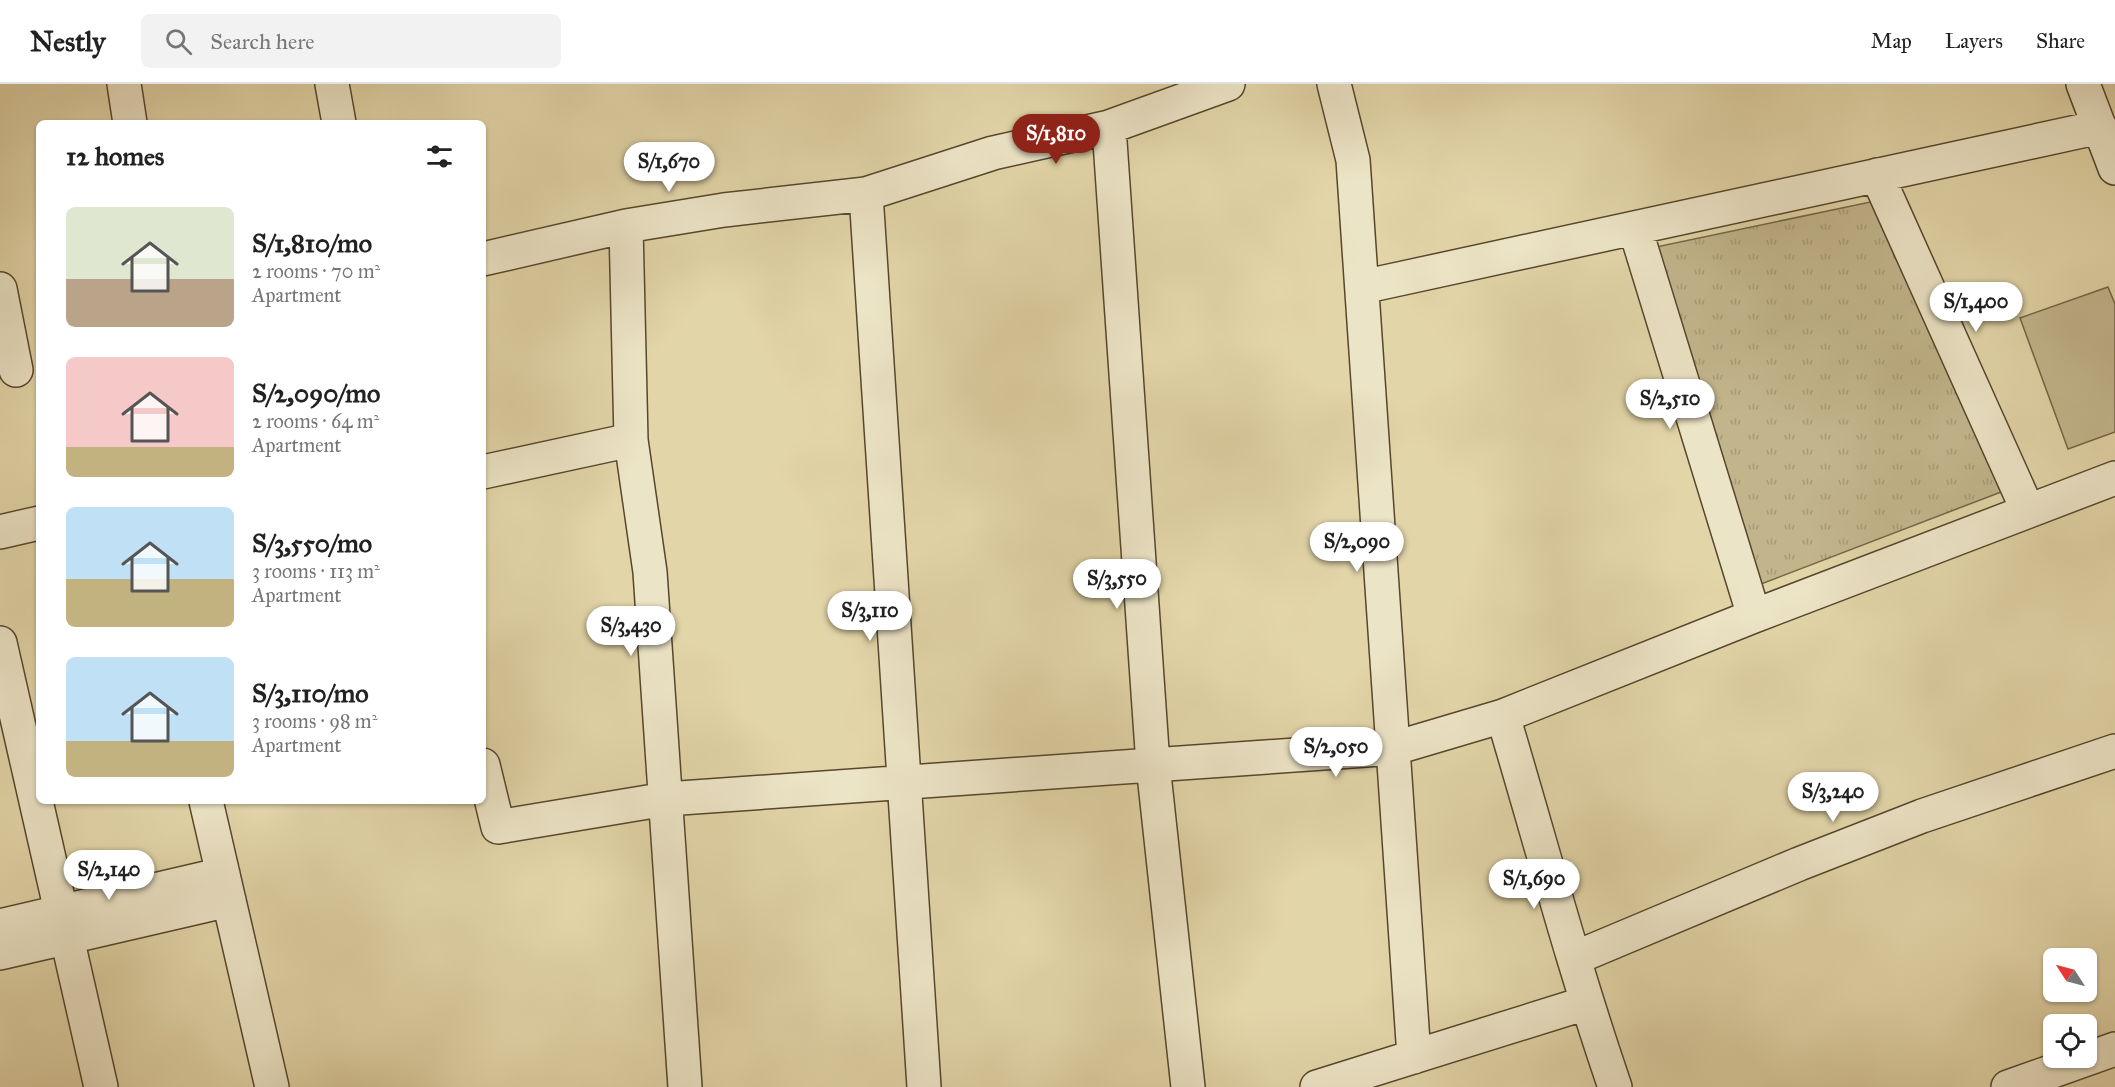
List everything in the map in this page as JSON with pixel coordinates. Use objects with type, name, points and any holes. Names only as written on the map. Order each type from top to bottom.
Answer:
[{"type":"street","points":[[124,84],[130,120]]},
{"type":"street","points":[[332,84],[338,120]]},
{"type":"street","points":[[486,258],[626,226],[724,210],[866,194],[993,153],[1109,127],[1154,97],[1228,84]]},
{"type":"street","points":[[1334,84],[1353,160],[1395,748],[1414,1057]]},
{"type":"street","points":[[2083,84],[2115,168]]},
{"type":"street","points":[[1109,127],[1153,765],[1188,1087]]},
{"type":"street","points":[[1362,287],[2100,127]]},
{"type":"street","points":[[1877,176],[2028,511]]},
{"type":"street","points":[[866,194],[924,1087]]},
{"type":"street","points":[[626,226],[631,440],[650,572],[685,1087]]},
{"type":"street","points":[[1635,228],[1754,616]]},
{"type":"street","points":[[0,289],[18,369]]},
{"type":"street","points":[[486,471],[631,440]]},
{"type":"street","points":[[486,777],[498,827],[666,799],[1395,748],[1503,716],[1754,616],[2115,478]]},
{"type":"street","points":[[0,532],[36,524]]},
{"type":"street","points":[[0,643],[36,801]]},
{"type":"street","points":[[1503,716],[1575,958],[1586,1003],[1615,1087]]},
{"type":"street","points":[[1575,958],[1798,864],[1922,816],[2115,751]]},
{"type":"street","points":[[37,804],[101,1087]]},
{"type":"street","points":[[207,804],[272,1087]]},
{"type":"street","points":[[0,926],[64,924],[226,887]]},
{"type":"street","points":[[0,953],[64,924]]},
{"type":"street","points":[[1317,1087],[1586,1003]]},
{"type":"street","points":[[2008,1087],[2115,1049]]},
{"type":"green space","points":[[1875,201],[2001,492],[1761,584],[1656,247]]},
{"type":"green space","points":[[2108,287],[2115,304],[2115,432],[2068,449],[2020,318]]}]
